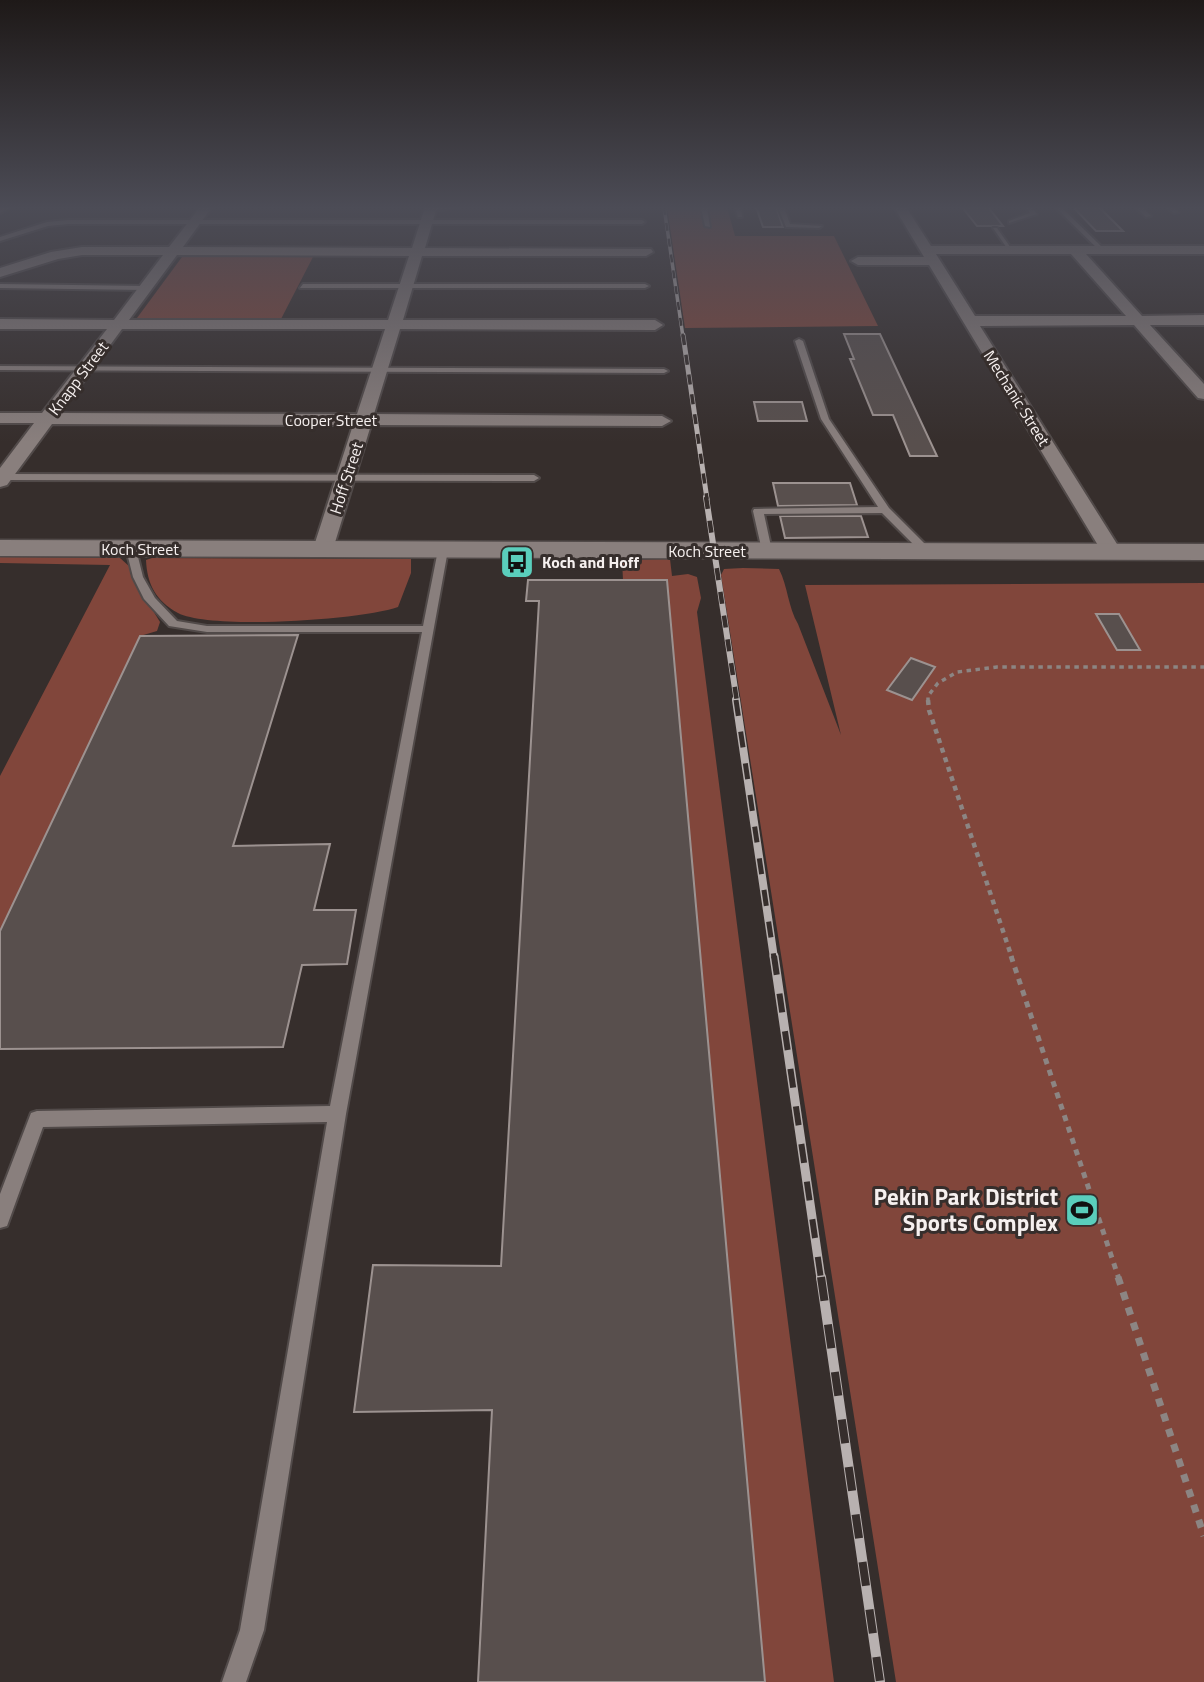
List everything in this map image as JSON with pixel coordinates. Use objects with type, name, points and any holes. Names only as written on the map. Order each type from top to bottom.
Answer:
[{"type":"street","name":"Knapp Street","points":[[1,478],[147,285]]},
{"type":"street","name":"Mechanic Street","points":[[948,285],[1112,552]]},
{"type":"street","points":[[1107,285],[1204,394]]},
{"type":"street","name":"Hoff Street","points":[[323,549],[408,286]]},
{"type":"street","points":[[970,321],[1204,320]]},
{"type":"street","points":[[0,324],[654,326]]},
{"type":"street","name":"Cooper Street","points":[[0,418],[662,421]]},
{"type":"street","name":"Koch Street","points":[[0,548],[1204,552]]},
{"type":"lane","points":[[0,286],[145,288]]},
{"type":"lane","points":[[303,286],[645,286]]},
{"type":"lane","points":[[799,341],[825,419],[885,510],[927,552]]},
{"type":"lane","points":[[0,368],[664,371]]},
{"type":"lane","points":[[1,478],[534,478]]},
{"type":"lane","points":[[767,551],[758,511],[885,510]]},
{"type":"lane","points":[[131,549],[138,577],[150,599],[173,624],[207,629],[428,629]]},
{"type":"lane","points":[[234,1682],[252,1630],[337,1114],[443,550]]},
{"type":"lane","points":[[0,1219],[37,1119],[337,1114]]},
{"type":"path","points":[[1204,667],[983,669],[957,672],[938,683],[928,696],[929,710],[1204,1536]]},
{"type":"shaded area","points":[[161,285],[298,285],[281,319],[137,318]]},
{"type":"shaded area","points":[[679,285],[858,285],[878,326],[685,328]]},
{"type":"shaded area","points":[[0,557],[120,558],[130,567],[130,573],[160,622],[157,631],[140,636],[0,931],[0,776],[110,565],[0,563]]},
{"type":"shaded area","points":[[411,559],[411,573],[398,607],[380,612],[286,621],[221,621],[178,613],[164,603],[154,591],[148,577],[146,560]]},
{"type":"shaded area","points":[[670,559],[672,576],[688,574],[697,577],[701,598],[697,612],[834,1682],[765,1682],[667,580],[623,580],[622,560]]},
{"type":"shaded area","name":"Pekin Park District Sports Complex","points":[[724,569],[779,569],[792,611],[841,735],[805,585],[1204,583],[1204,1682],[896,1682],[721,575]]},
{"type":"building","points":[[844,334],[880,334],[937,456],[910,456],[893,415],[873,415],[850,359],[854,359]]},
{"type":"building","points":[[754,402],[802,402],[807,421],[758,421]]},
{"type":"building","points":[[773,483],[850,483],[857,505],[778,506]]},
{"type":"building","points":[[780,516],[861,516],[868,537],[785,538]]},
{"type":"building","points":[[528,580],[667,580],[765,1682],[478,1682],[492,1410],[354,1412],[373,1265],[501,1266],[539,601],[526,601]]},
{"type":"building","points":[[1096,614],[1119,614],[1140,650],[1117,650]]},
{"type":"building","points":[[298,635],[233,846],[330,844],[314,910],[356,910],[347,964],[302,965],[283,1047],[0,1049],[0,931],[140,636]]},
{"type":"building","points":[[911,658],[935,667],[912,700],[887,690]]},
{"type":"railway","points":[[675,285],[683,337]]},
{"type":"railway","points":[[683,335],[707,499]]},
{"type":"railway","points":[[706,497],[737,702]]},
{"type":"railway","points":[[736,700],[774,958]]},
{"type":"railway","points":[[774,956],[821,1279]]},
{"type":"railway","points":[[821,1277],[880,1682]]},
{"type":"place","name":"Koch and Hoff","points":[[517,562]]},
{"type":"place","name":"Pekin Park District Sports Complex","points":[[1082,1210]]}]
